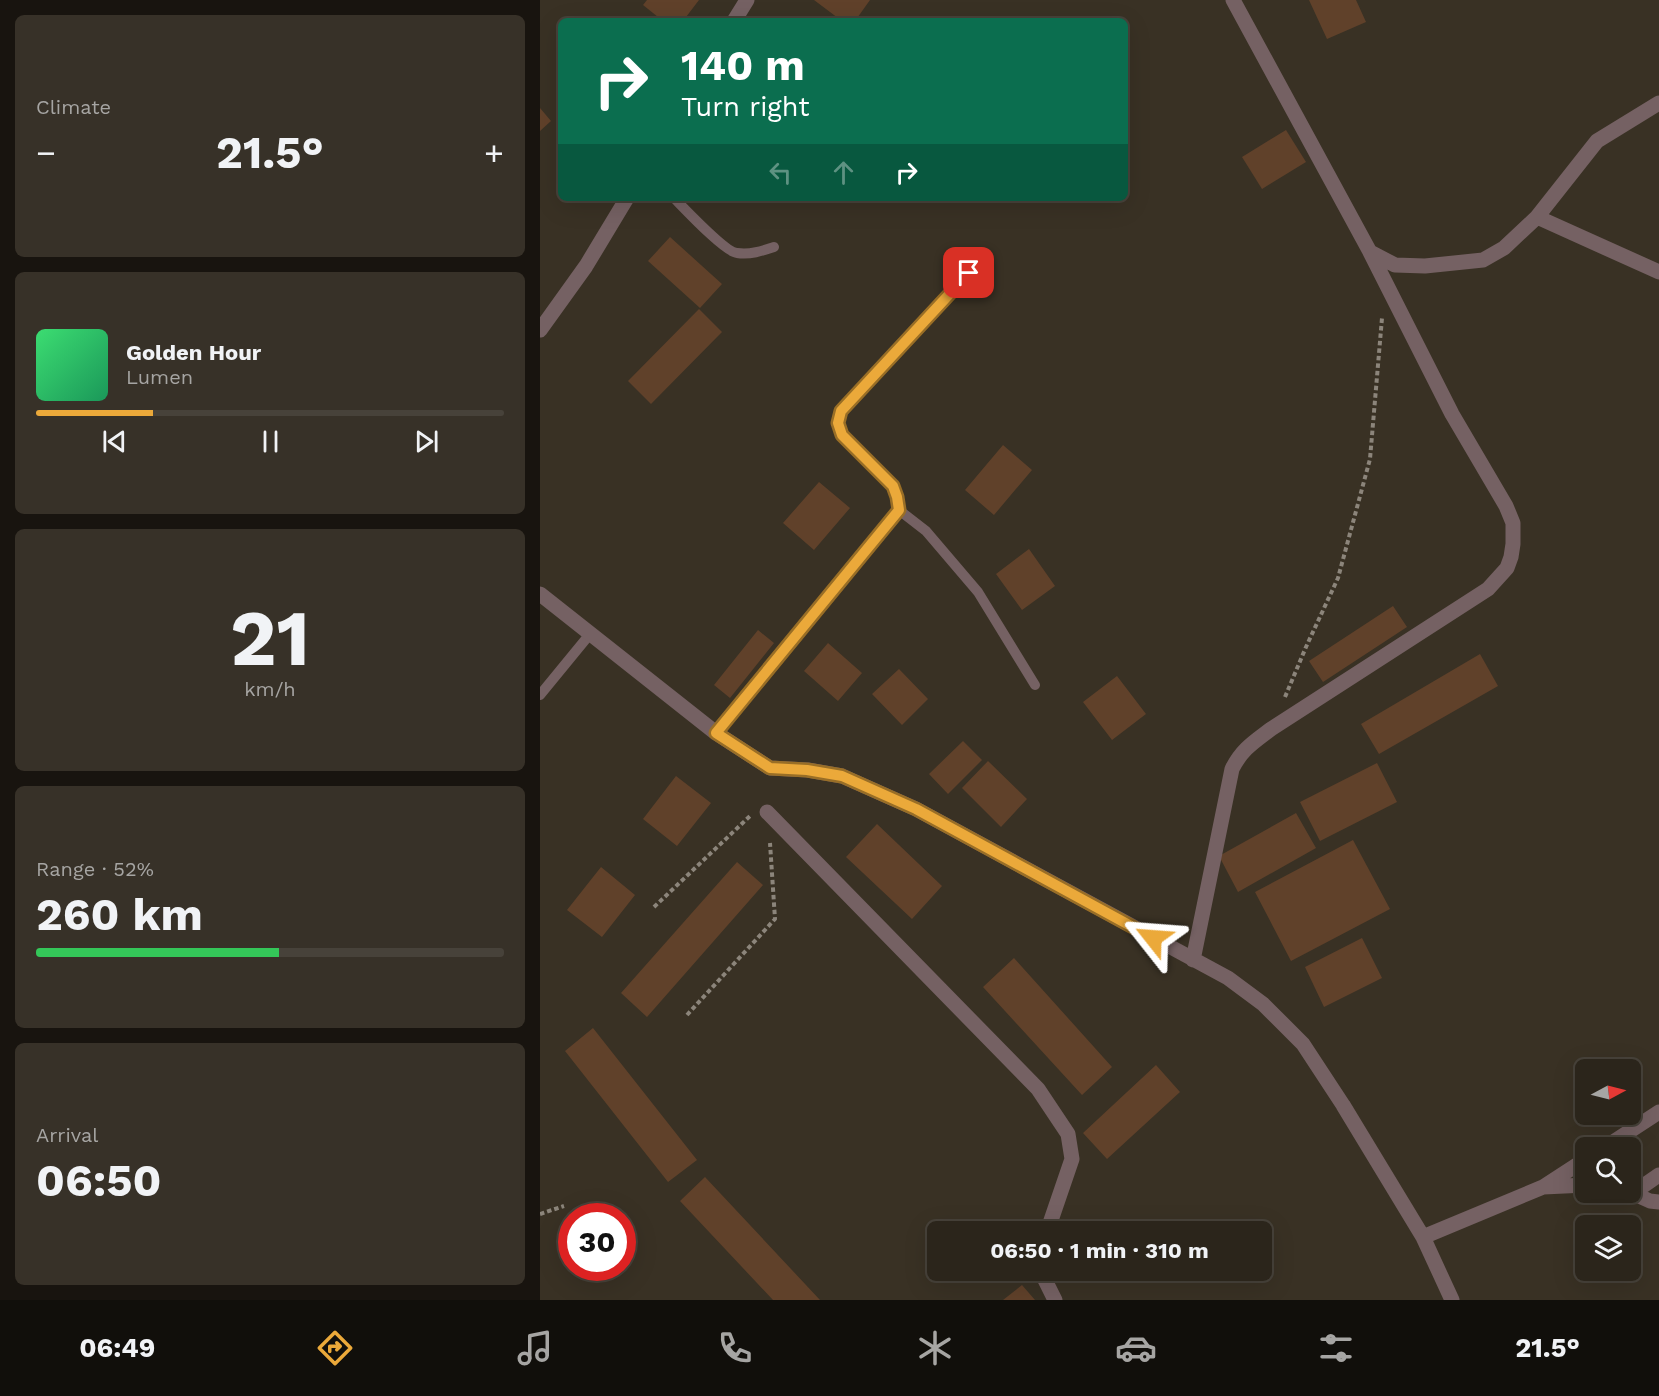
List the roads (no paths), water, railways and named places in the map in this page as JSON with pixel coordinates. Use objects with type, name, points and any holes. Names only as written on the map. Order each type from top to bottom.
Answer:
[{"type":"street","points":[[736,18],[747,0]]},
{"type":"street","points":[[1192,960],[1232,769],[1239,755],[1271,729],[1488,589],[1507,568],[1514,544],[1513,523],[1506,506],[1452,414],[1370,252],[1233,0]]},
{"type":"street","points":[[1370,252],[1395,265],[1425,266],[1483,261],[1504,248],[1537,217],[1597,141],[1659,103]]},
{"type":"street","points":[[540,330],[586,266],[625,201]]},
{"type":"street","points":[[1537,217],[1659,272]]},
{"type":"street","points":[[540,594],[716,733],[770,768],[807,770],[842,776],[916,809],[1228,978],[1263,1004],[1303,1044],[1343,1105],[1423,1237],[1452,1300]]},
{"type":"street","points":[[767,813],[1038,1089],[1068,1134],[1072,1159],[1051,1221]]},
{"type":"street","points":[[1621,1137],[1659,1112]]},
{"type":"street","points":[[1423,1237],[1543,1187],[1575,1167]]},
{"type":"street","points":[[1641,1187],[1659,1175]]},
{"type":"street","points":[[1543,1187],[1575,1186]]},
{"type":"street","points":[[1641,1197],[1659,1202]]},
{"type":"street","points":[[1046,1281],[1055,1300]]},
{"type":"lane","points":[[677,201],[734,254],[754,253],[774,247]]},
{"type":"lane","points":[[985,256],[841,411],[838,423],[842,435],[893,486],[899,510],[926,531],[978,592],[1035,685]]},
{"type":"lane","points":[[716,733],[899,510]]},
{"type":"lane","points":[[540,695],[590,634]]}]
